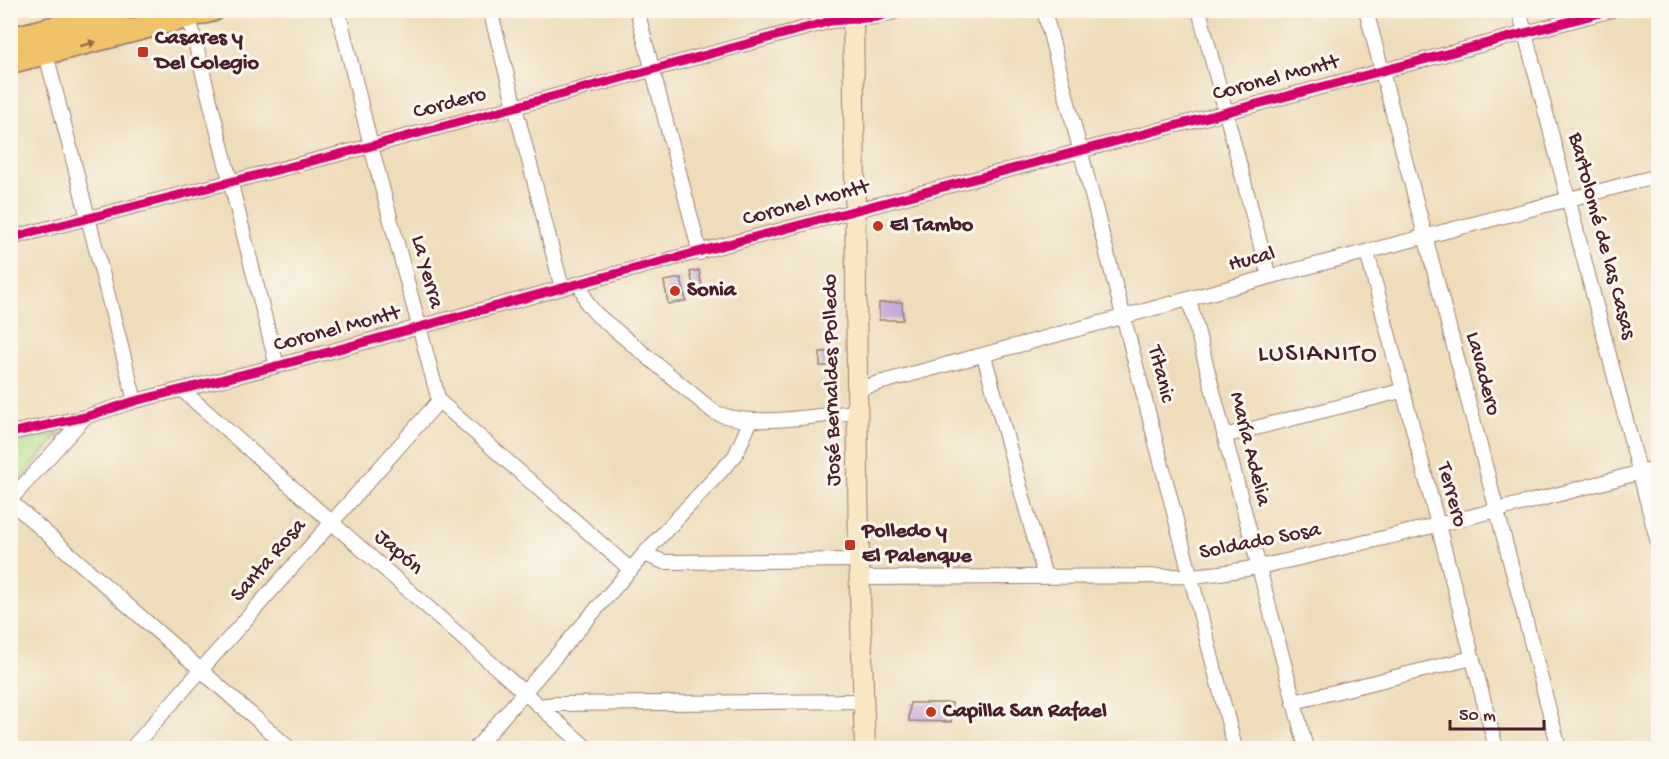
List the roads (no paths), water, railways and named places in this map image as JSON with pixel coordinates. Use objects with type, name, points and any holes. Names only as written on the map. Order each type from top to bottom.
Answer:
[{"type":"main road","points":[[10,39],[124,10]]},
{"type":"main road","points":[[10,62],[188,14],[213,10]]},
{"type":"main road","name":"José Bernaldes Polledo","points":[[853,15],[857,412],[865,748]]},
{"type":"street","name":"La Yerra","points":[[338,10],[370,146],[439,401]]},
{"type":"street","points":[[490,10],[513,107],[562,288]]},
{"type":"street","points":[[637,10],[700,253]]},
{"type":"street","name":"Cordero","points":[[10,238],[370,146],[853,15],[900,10]]},
{"type":"street","name":"Titanic","points":[[1044,10],[1235,748]]},
{"type":"street","points":[[1199,10],[1269,277]]},
{"type":"street","name":"Lavadero","points":[[1366,10],[1559,748]]},
{"type":"street","name":"Bartolomé de las Casas","points":[[1519,10],[1659,543]]},
{"type":"street","name":"Coronel Montt","points":[[10,433],[85,417],[135,401],[277,366],[580,283],[1612,10]]},
{"type":"street","points":[[188,14],[277,366]]},
{"type":"street","points":[[46,54],[135,401]]},
{"type":"street","name":"Hucal","points":[[857,389],[1269,277],[1570,201],[1659,176]]},
{"type":"street","name":"Terrero","points":[[1367,252],[1401,391],[1496,748]]},
{"type":"street","points":[[580,283],[587,303],[596,314],[714,412],[728,418],[751,420],[857,412]]},
{"type":"street","name":"María Adelia","points":[[1189,299],[1257,568],[1306,748]]},
{"type":"street","points":[[984,356],[1045,577]]},
{"type":"street","name":"Japón","points":[[182,390],[586,748]]},
{"type":"street","points":[[1224,436],[1401,391]]},
{"type":"street","points":[[439,401],[631,570]]},
{"type":"street","name":"Santa Rosa","points":[[132,748],[439,401]]},
{"type":"street","points":[[85,417],[10,501],[289,748]]},
{"type":"street","points":[[476,748],[644,554],[735,456],[751,420]]},
{"type":"street","name":"Soldado Sosa","points":[[644,554],[664,562],[1045,577],[1190,576],[1257,568],[1497,510],[1659,466]]},
{"type":"street","points":[[1294,702],[1472,658]]},
{"type":"street","points":[[539,706],[864,701]]},
{"type":"place","name":"Casares y Del Colegio","points":[[143,52]]},
{"type":"place","name":"El Tambo","points":[[878,226]]},
{"type":"place","name":"Sonia","points":[[675,291]]},
{"type":"place","name":"Polledo y El Palenque","points":[[850,545]]},
{"type":"place","name":"Capilla San Rafael","points":[[931,712]]},
{"type":"district","name":"LUSIANITO","points":[[1318,355]]}]
